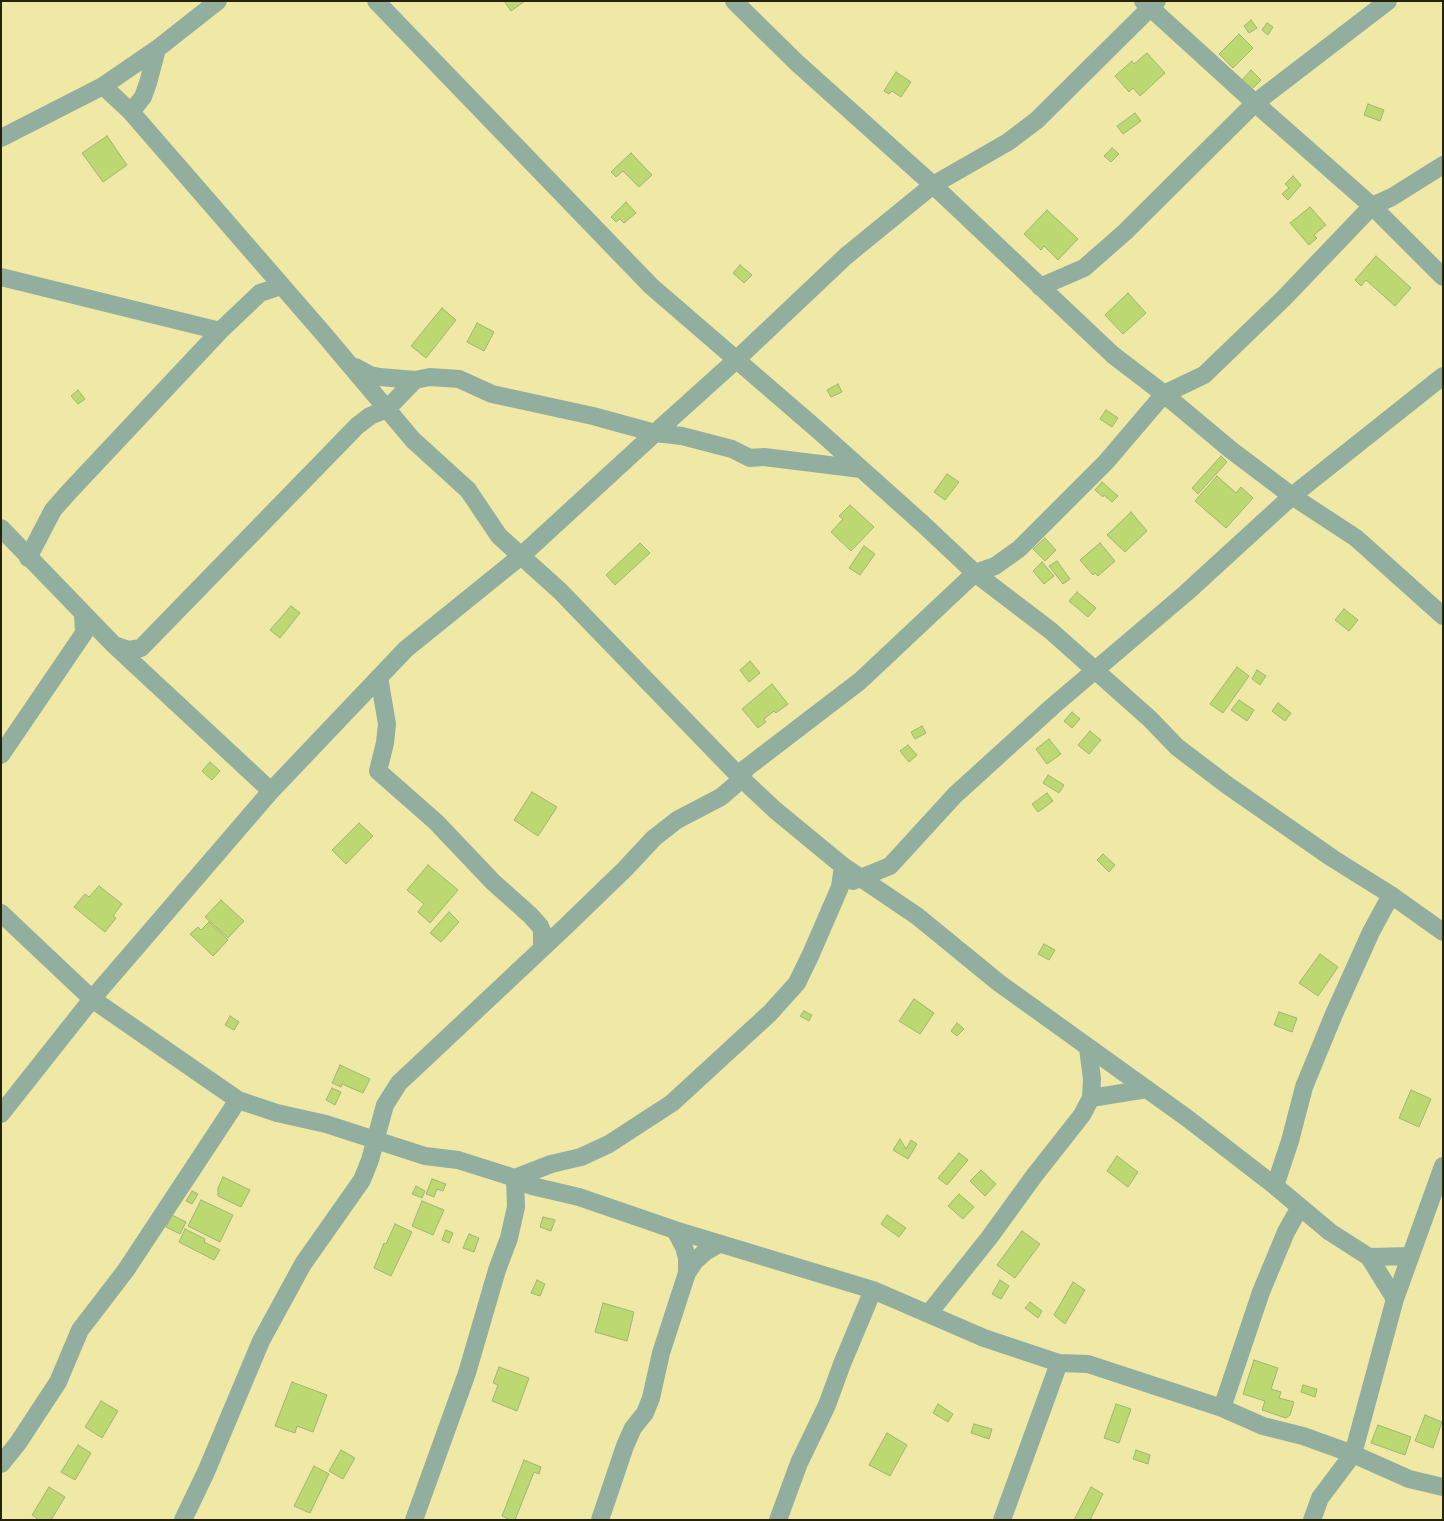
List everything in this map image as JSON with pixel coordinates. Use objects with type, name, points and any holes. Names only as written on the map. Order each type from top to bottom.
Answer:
[{"type":"street","points":[[1,138],[103,86],[157,49],[218,1]]},
{"type":"street","points":[[376,1],[651,286],[861,469],[975,573],[1030,614],[1096,670],[1150,719],[1177,747],[1227,785],[1443,932]]},
{"type":"street","points":[[734,1],[796,62],[934,185],[1113,355],[1164,394],[1231,450],[1292,496],[1356,538],[1443,616]]},
{"type":"street","points":[[1040,286],[1084,268],[1125,232],[1255,103],[1388,1]]},
{"type":"street","points":[[1,1114],[92,999],[271,791],[406,649],[520,556],[654,432],[736,360],[846,256],[934,185],[1008,142],[1037,120],[1150,4],[1255,103],[1372,206],[1443,277]]},
{"type":"street","points":[[131,112],[143,97],[157,49]]},
{"type":"street","points":[[103,86],[131,112],[412,440],[468,490],[499,536],[560,591],[723,760],[775,810],[843,866],[917,916],[999,983],[1187,1118],[1275,1186],[1330,1232],[1369,1257],[1395,1299]]},
{"type":"street","points":[[184,1520],[261,1341],[303,1264],[362,1180],[376,1141],[379,1122],[385,1104],[400,1083],[612,882],[654,838],[676,820],[721,797],[742,779],[745,769],[860,681],[975,573],[995,566],[1020,549],[1106,462],[1164,394],[1204,375],[1284,298],[1372,206],[1392,197],[1443,165]]},
{"type":"street","points":[[260,293],[262,265]]},
{"type":"street","points":[[1,277],[220,331]]},
{"type":"street","points":[[28,558],[53,510],[220,331],[260,293],[281,286]]},
{"type":"street","points":[[348,363],[375,376],[415,380],[430,377],[459,379],[492,394],[593,416],[654,432],[682,436],[732,449],[750,458],[861,469]]},
{"type":"street","points":[[840,887],[890,866],[955,795],[1053,706],[1186,593],[1292,496],[1443,376]]},
{"type":"street","points":[[1,528],[83,614],[92,632],[114,645],[129,650],[141,648],[357,426],[370,416],[387,409],[415,380]]},
{"type":"street","points":[[1,755],[92,632]]},
{"type":"street","points":[[114,645],[271,791]]},
{"type":"street","points":[[380,677],[387,724],[385,743],[378,772],[436,822],[493,882],[530,914],[542,931],[542,948]]},
{"type":"street","points":[[721,797],[723,760]]},
{"type":"street","points":[[515,1178],[551,1164],[581,1157],[609,1144],[672,1103],[770,1013],[797,983],[840,887],[843,866]]},
{"type":"street","points":[[884,892],[890,866]]},
{"type":"street","points":[[1275,1186],[1290,1142],[1304,1087],[1334,1014],[1391,895]]},
{"type":"street","points":[[1,913],[92,999],[238,1100],[277,1113],[326,1124],[425,1156],[458,1160],[515,1178],[532,1186],[579,1197],[719,1244],[872,1290],[984,1338],[1059,1363],[1088,1364],[1222,1408],[1263,1426],[1303,1436],[1353,1454],[1408,1479],[1443,1487]]},
{"type":"street","points":[[929,1313],[989,1238],[1082,1115],[1091,1098],[1092,1079],[1088,1048]]},
{"type":"street","points":[[1091,1098],[1147,1090]]},
{"type":"street","points":[[1,1464],[58,1382],[80,1330],[126,1270],[238,1100]]},
{"type":"street","points":[[1312,1520],[1320,1498],[1353,1454],[1395,1299],[1443,1166]]},
{"type":"street","points":[[414,1520],[467,1373],[497,1270],[509,1238],[516,1207],[515,1178]]},
{"type":"street","points":[[1222,1408],[1261,1292],[1286,1232],[1300,1207]]},
{"type":"street","points":[[675,1230],[686,1252],[687,1273]]},
{"type":"street","points":[[600,1520],[625,1446],[651,1398],[661,1352],[687,1273],[696,1260],[719,1244]]},
{"type":"street","points":[[1369,1257],[1410,1256]]},
{"type":"street","points":[[778,1520],[799,1463],[827,1405],[872,1290]]},
{"type":"street","points":[[1002,1520],[1059,1363]]},
{"type":"building","points":[[504,1],[525,1],[511,11]]},
{"type":"building","points":[[1251,20],[1257,28],[1249,33],[1244,26]]},
{"type":"building","points":[[1267,23],[1273,27],[1268,35],[1262,30]]},
{"type":"building","points":[[1239,34],[1253,48],[1233,68],[1219,54]]},
{"type":"building","points":[[1147,53],[1165,73],[1140,96],[1133,88],[1129,92],[1115,76],[1132,61],[1134,64]]},
{"type":"building","points":[[1251,70],[1261,80],[1252,89],[1242,80]]},
{"type":"building","points":[[896,72],[911,82],[901,97],[892,91],[889,94],[884,91]]},
{"type":"building","points":[[1368,104],[1384,110],[1380,121],[1364,115]]},
{"type":"building","points":[[1135,113],[1141,121],[1123,134],[1117,126]]},
{"type":"building","points":[[107,136],[127,165],[103,182],[82,153]]},
{"type":"building","points":[[1112,148],[1119,154],[1111,162],[1104,156]]},
{"type":"building","points":[[631,153],[652,175],[639,187],[623,171],[616,177],[611,172]]},
{"type":"building","points":[[1293,176],[1301,185],[1288,200],[1282,194],[1289,188],[1285,184]]},
{"type":"building","points":[[626,202],[636,213],[624,223],[620,219],[616,222],[611,217]]},
{"type":"building","points":[[1310,207],[1326,225],[1314,235],[1317,238],[1309,245],[1290,223]]},
{"type":"building","points":[[1047,210],[1078,239],[1058,260],[1044,246],[1041,250],[1024,234]]},
{"type":"building","points":[[1376,256],[1411,288],[1395,306],[1366,280],[1361,286],[1355,280]]},
{"type":"building","points":[[740,265],[752,275],[744,283],[733,273]]},
{"type":"building","points":[[1128,293],[1146,313],[1123,334],[1105,315]]},
{"type":"building","points":[[442,308],[456,320],[426,358],[411,346]]},
{"type":"building","points":[[477,323],[494,332],[484,351],[467,342]]},
{"type":"building","points":[[838,384],[842,392],[831,397],[827,390]]},
{"type":"building","points":[[78,390],[85,399],[78,404],[71,396]]},
{"type":"building","points":[[1106,410],[1118,418],[1112,427],[1100,419]]},
{"type":"building","points":[[1221,456],[1227,462],[1198,494],[1192,488]]},
{"type":"building","points":[[947,474],[959,482],[945,500],[934,492]]},
{"type":"building","points":[[1217,476],[1236,493],[1241,487],[1253,498],[1226,528],[1195,501]]},
{"type":"building","points":[[1102,482],[1118,496],[1112,502],[1095,490]]},
{"type":"building","points":[[850,505],[874,527],[851,551],[831,532],[843,519],[839,516]]},
{"type":"building","points":[[1131,512],[1147,531],[1125,552],[1107,535]]},
{"type":"building","points":[[1045,538],[1056,550],[1045,561],[1033,549]]},
{"type":"building","points":[[640,543],[650,553],[615,585],[606,575]]},
{"type":"building","points":[[1100,543],[1115,561],[1098,576],[1095,573],[1093,575],[1080,560]]},
{"type":"building","points":[[864,546],[875,554],[860,575],[849,568]]},
{"type":"building","points":[[1057,561],[1070,579],[1063,584],[1049,566]]},
{"type":"building","points":[[1042,562],[1054,576],[1044,584],[1033,571]]},
{"type":"building","points":[[1077,592],[1096,608],[1088,617],[1069,601]]},
{"type":"building","points":[[291,606],[300,613],[280,638],[270,630]]},
{"type":"building","points":[[1344,609],[1358,620],[1349,631],[1335,620]]},
{"type":"building","points":[[750,661],[760,673],[749,682],[740,670]]},
{"type":"building","points":[[1237,667],[1249,676],[1223,713],[1210,704]]},
{"type":"building","points":[[1257,670],[1266,676],[1260,685],[1252,679]]},
{"type":"building","points":[[772,684],[788,704],[764,719],[766,722],[758,728],[742,709]]},
{"type":"building","points":[[1239,700],[1254,710],[1247,721],[1231,710]]},
{"type":"building","points":[[1278,703],[1291,713],[1285,721],[1272,711]]},
{"type":"building","points":[[1072,712],[1080,719],[1072,728],[1064,721]]},
{"type":"building","points":[[922,726],[926,733],[915,739],[911,732]]},
{"type":"building","points":[[1090,731],[1101,740],[1089,754],[1078,745]]},
{"type":"building","points":[[1049,739],[1061,754],[1047,764],[1036,749]]},
{"type":"building","points":[[908,745],[917,755],[909,762],[900,751]]},
{"type":"building","points":[[210,762],[220,771],[212,780],[202,771]]},
{"type":"building","points":[[1048,775],[1064,785],[1059,793],[1043,783]]},
{"type":"building","points":[[532,792],[557,807],[538,836],[514,820]]},
{"type":"building","points":[[1047,793],[1053,801],[1038,812],[1032,804]]},
{"type":"building","points":[[359,823],[373,836],[346,864],[332,850]]},
{"type":"building","points":[[1103,854],[1115,865],[1109,872],[1097,860]]},
{"type":"building","points":[[428,865],[458,890],[430,923],[418,912],[424,904],[407,890]]},
{"type":"building","points":[[99,886],[122,904],[113,916],[116,918],[105,932],[74,907],[85,894],[89,897]]},
{"type":"building","points":[[221,900],[244,921],[228,938],[205,917]]},
{"type":"building","points":[[449,912],[459,922],[441,942],[430,933]]},
{"type":"building","points":[[209,922],[228,940],[213,956],[190,934],[198,927],[201,930]]},
{"type":"building","points":[[1044,944],[1055,950],[1049,960],[1038,954]]},
{"type":"building","points":[[1320,954],[1338,967],[1318,996],[1299,983]]},
{"type":"building","points":[[914,999],[934,1013],[920,1034],[899,1021]]},
{"type":"building","points":[[804,1011],[812,1015],[809,1021],[800,1016]]},
{"type":"building","points":[[1279,1012],[1297,1018],[1292,1032],[1274,1025]]},
{"type":"building","points":[[230,1016],[239,1022],[234,1030],[225,1025]]},
{"type":"building","points":[[957,1023],[964,1029],[957,1036],[951,1031]]},
{"type":"building","points":[[340,1065],[370,1079],[363,1093],[342,1084],[341,1087],[332,1083]]},
{"type":"building","points":[[332,1088],[341,1092],[335,1105],[326,1100]]},
{"type":"building","points":[[1411,1090],[1431,1099],[1419,1127],[1399,1118]]},
{"type":"building","points":[[900,1139],[906,1149],[911,1140],[917,1144],[908,1159],[893,1150]]},
{"type":"building","points":[[959,1153],[968,1160],[947,1185],[938,1178]]},
{"type":"building","points":[[1117,1156],[1138,1172],[1128,1187],[1107,1171]]},
{"type":"building","points":[[981,1170],[996,1184],[985,1196],[970,1181]]},
{"type":"building","points":[[223,1177],[250,1190],[241,1207],[218,1196],[218,1188]]},
{"type":"building","points":[[432,1179],[446,1184],[443,1191],[437,1189],[434,1197],[426,1194]]},
{"type":"building","points":[[416,1186],[425,1191],[422,1198],[412,1194]]},
{"type":"building","points":[[192,1191],[198,1194],[192,1204],[186,1201]]},
{"type":"building","points":[[959,1194],[974,1207],[963,1219],[948,1206]]},
{"type":"building","points":[[201,1200],[233,1215],[220,1242],[188,1226]]},
{"type":"building","points":[[422,1201],[444,1210],[433,1235],[412,1226]]},
{"type":"building","points":[[172,1215],[186,1222],[180,1234],[166,1227]]},
{"type":"building","points":[[887,1215],[906,1228],[899,1237],[881,1224]]},
{"type":"building","points":[[543,1217],[555,1220],[551,1231],[540,1227]]},
{"type":"building","points":[[395,1224],[412,1232],[391,1276],[374,1268],[384,1243],[386,1244]]},
{"type":"building","points":[[185,1229],[205,1239],[204,1242],[220,1250],[214,1260],[179,1242]]},
{"type":"building","points":[[446,1230],[453,1233],[449,1243],[442,1240]]},
{"type":"building","points":[[1022,1231],[1040,1244],[1015,1278],[997,1265]]},
{"type":"building","points":[[469,1234],[479,1238],[474,1252],[463,1248]]},
{"type":"building","points":[[537,1280],[545,1284],[540,1296],[531,1293]]},
{"type":"building","points":[[1000,1280],[1009,1286],[1001,1299],[992,1294]]},
{"type":"building","points":[[1073,1282],[1085,1290],[1065,1324],[1054,1315]]},
{"type":"building","points":[[1030,1302],[1042,1311],[1038,1318],[1025,1308]]},
{"type":"building","points":[[603,1303],[634,1312],[627,1341],[595,1332]]},
{"type":"building","points":[[1254,1360],[1278,1368],[1271,1389],[1281,1392],[1279,1398],[1294,1402],[1290,1415],[1286,1418],[1262,1410],[1265,1401],[1243,1394]]},
{"type":"building","points":[[499,1367],[529,1378],[517,1411],[492,1401],[498,1385],[493,1383]]},
{"type":"building","points":[[292,1382],[327,1395],[313,1432],[297,1426],[295,1433],[275,1426]]},
{"type":"building","points":[[1303,1385],[1317,1389],[1315,1397],[1301,1392]]},
{"type":"building","points":[[101,1401],[118,1411],[102,1438],[85,1427]]},
{"type":"building","points":[[938,1404],[953,1414],[948,1422],[933,1413]]},
{"type":"building","points":[[1116,1404],[1131,1409],[1119,1443],[1104,1438]]},
{"type":"building","points":[[1425,1415],[1442,1422],[1433,1448],[1415,1441]]},
{"type":"building","points":[[974,1424],[992,1429],[989,1439],[971,1433]]},
{"type":"building","points":[[1378,1425],[1411,1437],[1405,1455],[1371,1443]]},
{"type":"building","points":[[887,1433],[907,1445],[890,1476],[869,1465]]},
{"type":"building","points":[[78,1445],[91,1453],[75,1480],[61,1472]]},
{"type":"building","points":[[341,1450],[355,1458],[343,1479],[329,1471]]},
{"type":"building","points":[[1136,1450],[1150,1455],[1148,1464],[1133,1459]]},
{"type":"building","points":[[524,1460],[541,1467],[539,1474],[534,1472],[515,1520],[510,1520],[502,1516]]},
{"type":"building","points":[[314,1466],[329,1474],[310,1513],[294,1506]]},
{"type":"building","points":[[49,1487],[65,1497],[51,1520],[39,1520],[32,1515]]},
{"type":"building","points":[[1091,1487],[1103,1494],[1090,1520],[1074,1520]]}]
